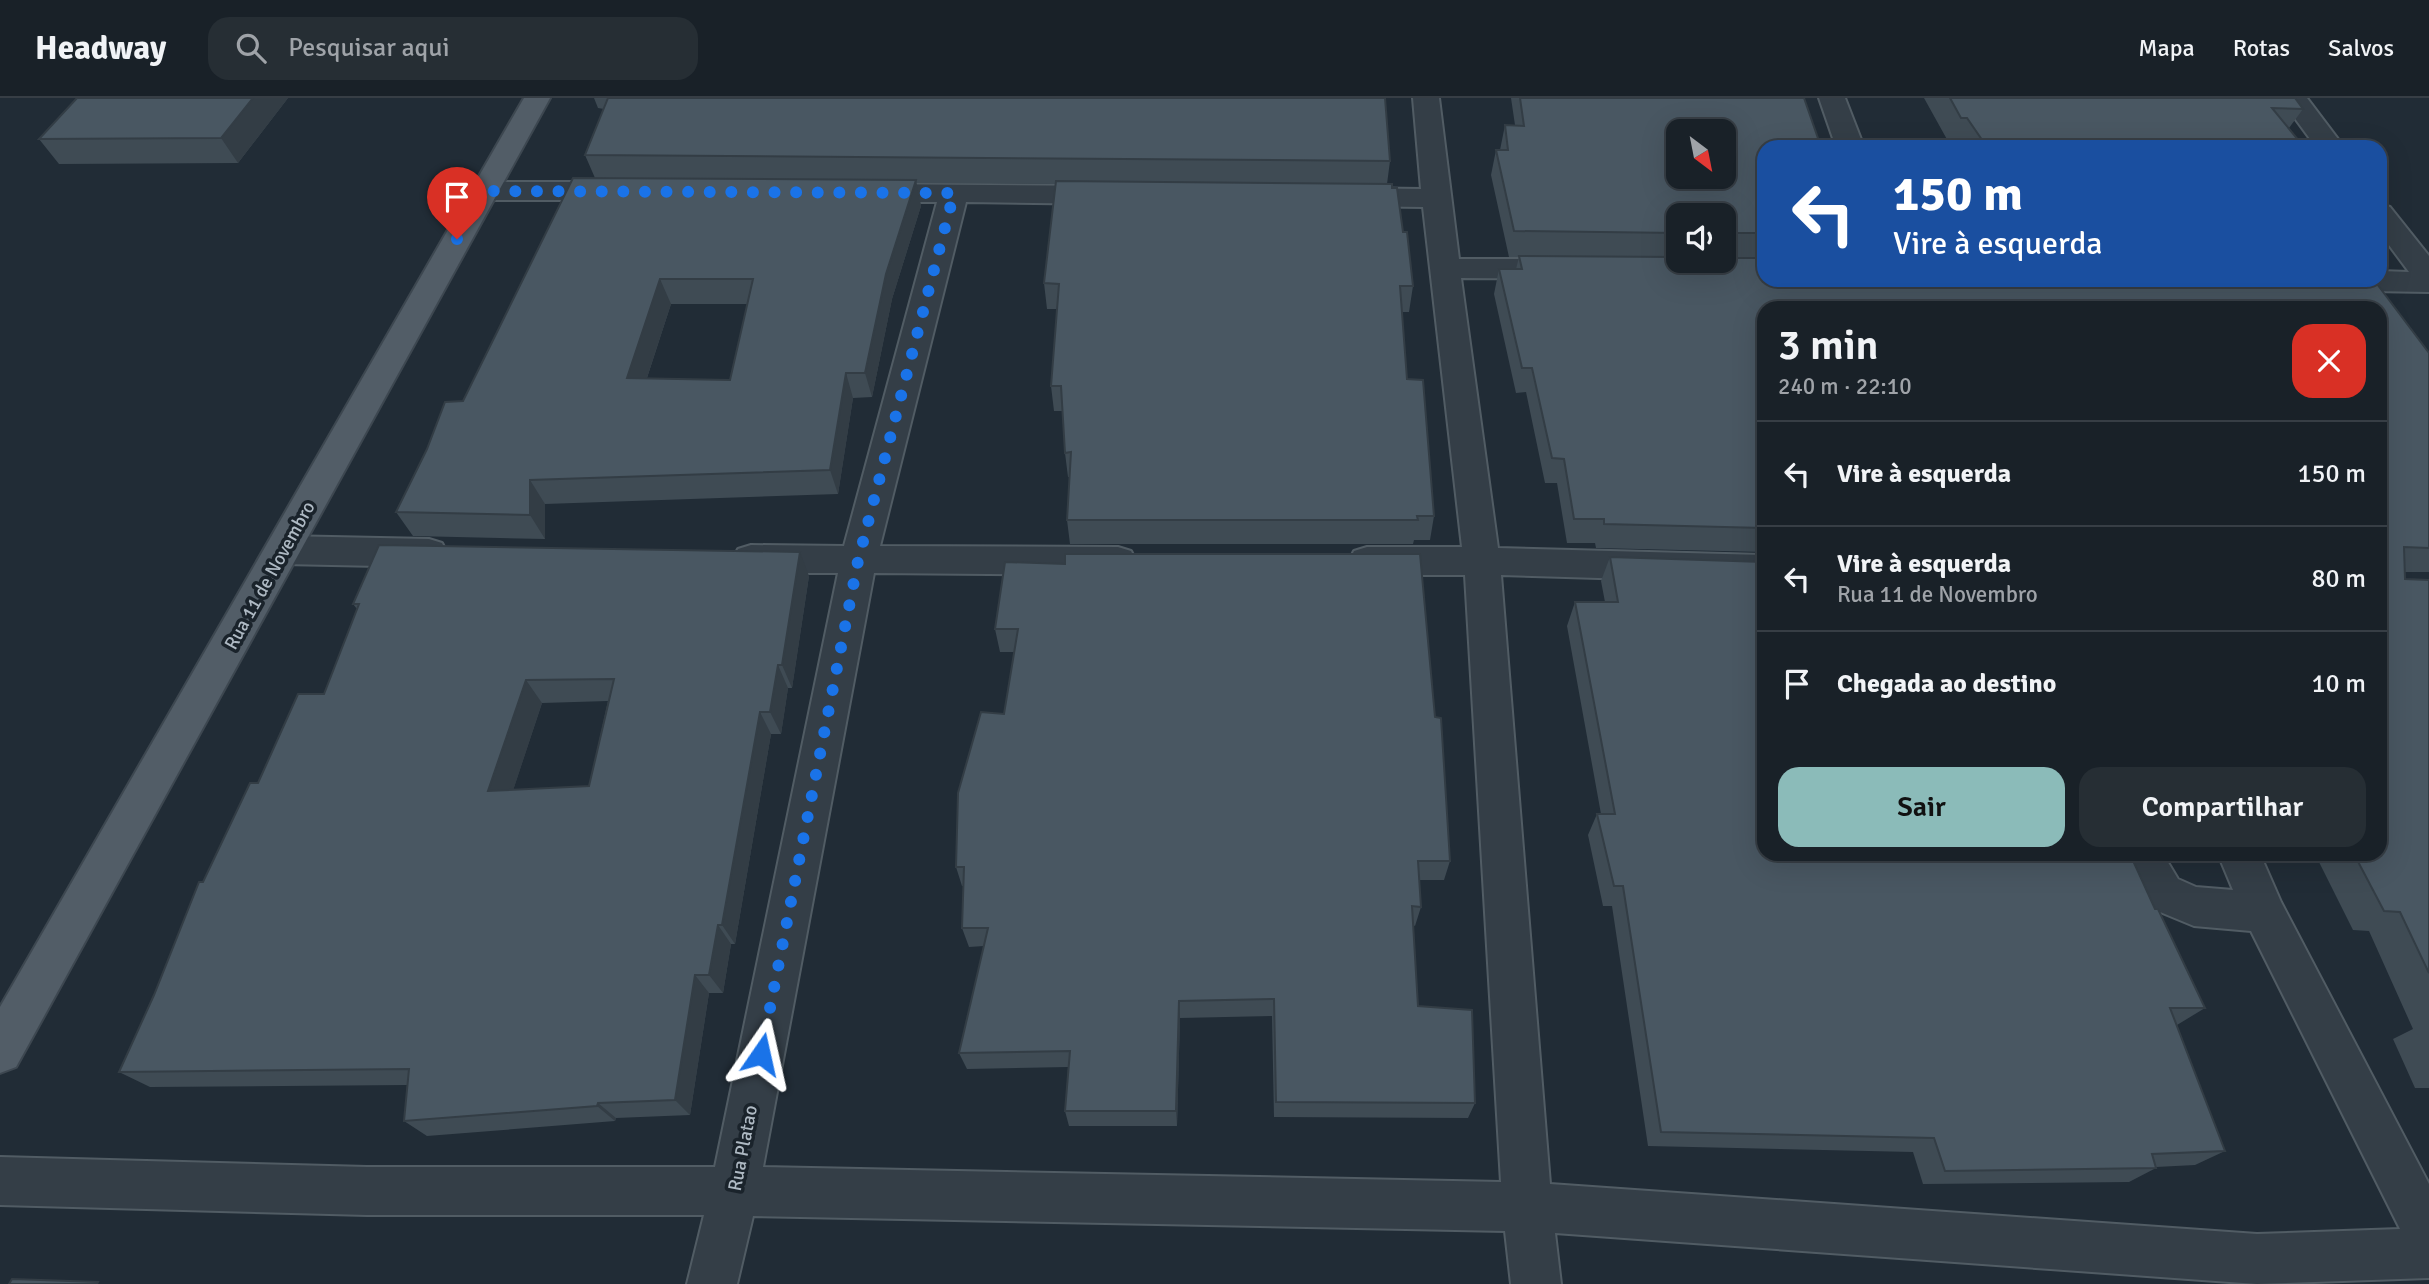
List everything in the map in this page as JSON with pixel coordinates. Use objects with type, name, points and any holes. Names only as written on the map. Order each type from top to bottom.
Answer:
[{"type":"main road","name":"Rua 11 de Novembro","points":[[0,1052],[537,98]]},
{"type":"street","points":[[1426,98],[1482,562],[1527,1208],[1536,1284]]},
{"type":"street","points":[[1832,98],[1847,140]]},
{"type":"street","points":[[2293,98],[2325,140]]},
{"type":"street","points":[[484,191],[650,191]]},
{"type":"street","points":[[843,192],[1133,195]]},
{"type":"street","name":"Rua Platao","points":[[712,1284],[734,1191],[858,561],[954,193]]},
{"type":"street","points":[[1325,197],[1436,198]]},
{"type":"street","points":[[2387,223],[2429,280]]},
{"type":"street","points":[[1446,268],[1598,270]]},
{"type":"street","points":[[2387,280],[2429,280]]},
{"type":"street","points":[[283,550],[461,553]]},
{"type":"street","points":[[721,558],[1149,561]]},
{"type":"street","points":[[1329,561],[1757,569]]},
{"type":"street","points":[[2144,861],[2163,893],[2194,906],[2264,913]]},
{"type":"street","points":[[2242,861],[2264,913],[2429,1235]]},
{"type":"street","points":[[0,1181],[367,1191],[734,1191],[1527,1208],[2263,1272],[2429,1253]]},
{"type":"building","points":[[77,98],[253,98],[221,138],[39,139]]},
{"type":"building","points":[[608,98],[1385,98],[1390,161],[585,155]]},
{"type":"building","points":[[1520,98],[1804,98],[1819,140],[1757,140],[1757,233],[1736,233],[1736,203],[1666,203],[1666,233],[1514,231],[1496,150],[1508,150],[1505,125],[1524,126]]},
{"type":"building","points":[[1950,98],[2295,98],[2303,109],[2272,108],[2298,140],[1982,140],[1967,118],[1961,118]]},
{"type":"building","points":[[573,178],[916,180],[886,274],[865,373],[846,373],[830,470],[530,480],[530,515],[396,512],[427,449],[445,402],[463,401]],"holes":[[[660,279],[753,279],[730,380],[627,378]]]},
{"type":"building","points":[[1056,181],[1392,184],[1392,188],[1397,188],[1403,232],[1407,232],[1413,286],[1400,286],[1407,379],[1423,380],[1434,516],[1417,516],[1418,520],[1067,520],[1071,452],[1065,453],[1061,386],[1051,386],[1059,284],[1044,283]]},
{"type":"building","points":[[1519,256],[1666,257],[1666,273],[1736,273],[1736,258],[1757,258],[1757,287],[2379,287],[2429,353],[2429,548],[2404,547],[2405,579],[2429,580],[2429,973],[2400,912],[2384,911],[2358,861],[2387,861],[2387,301],[1757,301],[1757,528],[1604,524],[1604,519],[1574,519],[1564,459],[1552,458],[1532,368],[1522,368],[1499,269],[1522,269]]},
{"type":"building","points":[[379,545],[800,552],[782,665],[778,665],[770,712],[760,712],[722,925],[718,925],[709,975],[695,975],[675,1100],[598,1103],[597,1106],[404,1121],[409,1069],[119,1072],[154,995],[199,882],[203,882],[250,783],[258,783],[298,694],[324,694],[359,604],[353,604]],"holes":[[[614,679],[589,786],[488,791],[526,680]]]},
{"type":"building","points":[[1065,554],[1420,554],[1435,717],[1441,718],[1450,861],[1418,861],[1421,907],[1412,906],[1418,1006],[1472,1010],[1475,1103],[1276,1102],[1274,999],[1179,1001],[1176,1111],[1065,1111],[1070,1051],[959,1053],[988,928],[962,928],[964,867],[956,867],[958,793],[981,712],[1004,714],[1018,629],[995,629],[1005,562],[1065,564]]},
{"type":"building","points":[[1610,557],[1757,562],[1757,861],[2133,861],[2205,1008],[2170,1008],[2225,1151],[2152,1154],[2156,1168],[1945,1171],[1934,1138],[1661,1132],[1623,886],[1614,886],[1597,814],[1615,814],[1575,602],[1618,602]]},
{"type":"building","points":[[12,1279],[98,1282],[9,1284]]},
{"type":"route","points":[[457,239],[484,191],[954,193],[858,561],[761,1054]]}]
